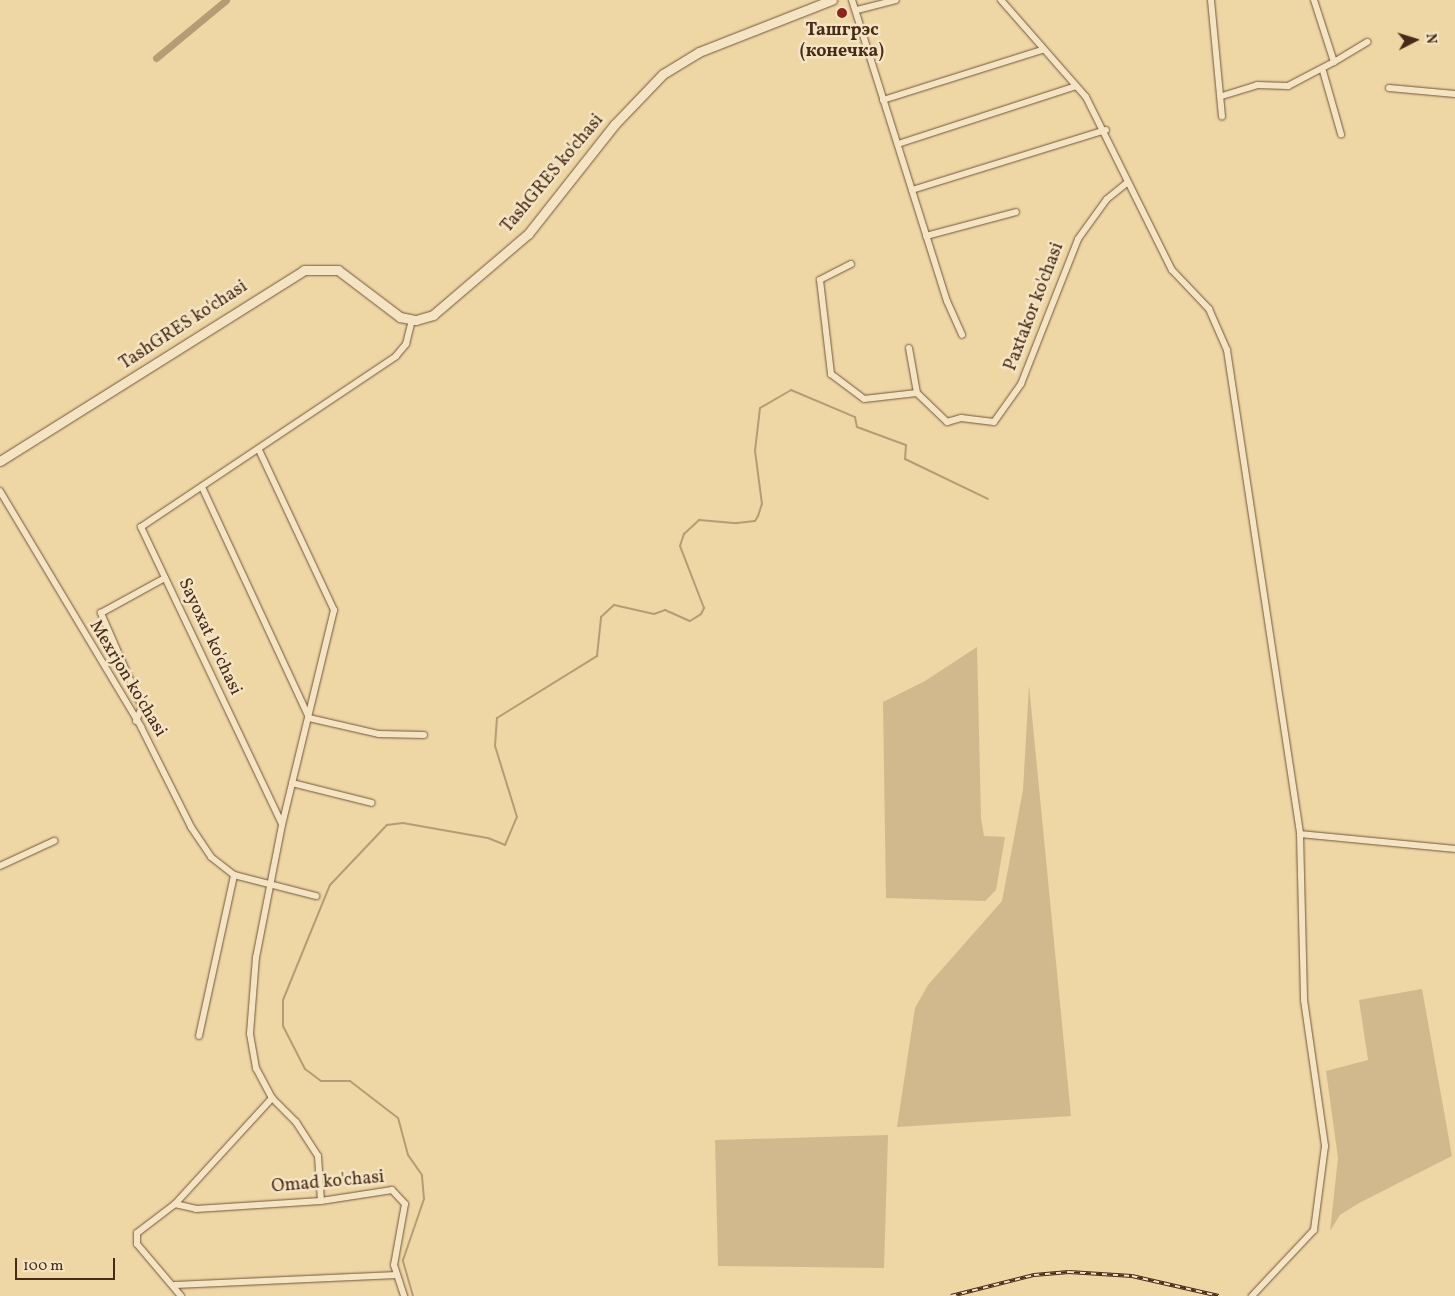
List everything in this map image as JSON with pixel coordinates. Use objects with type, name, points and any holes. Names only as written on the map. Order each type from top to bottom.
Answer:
[{"type":"main road","name":"TashGRES ko'chasi","points":[[0,461],[304,270],[338,270],[390,313],[412,320],[429,317],[444,308],[528,234],[615,124],[663,74],[699,52],[832,0]]},
{"type":"street","points":[[852,0],[857,10],[926,236],[962,335]]},
{"type":"street","points":[[857,10],[896,0]]},
{"type":"street","points":[[1001,0],[1042,50],[1076,86],[1106,130],[1127,183],[1172,270],[1209,310],[1228,350],[1300,834],[1304,1000],[1325,1146],[1314,1230],[1252,1296]]},
{"type":"street","points":[[1211,0],[1222,96],[1222,116]]},
{"type":"street","points":[[1314,0],[1334,62]]},
{"type":"street","points":[[1222,96],[1257,85],[1288,86],[1323,71],[1367,42]]},
{"type":"street","points":[[883,100],[1042,50]]},
{"type":"street","points":[[1323,71],[1341,134]]},
{"type":"street","points":[[898,144],[1076,86]]},
{"type":"street","points":[[1389,88],[1455,94]]},
{"type":"street","points":[[912,190],[1106,130]]},
{"type":"street","name":"Paxtakor ko'chasi","points":[[917,393],[947,422],[961,418],[994,422],[1021,384],[1078,239],[1107,199],[1127,183]]},
{"type":"street","points":[[926,236],[1016,212]]},
{"type":"street","points":[[851,264],[820,280],[830,374],[864,399],[917,393],[909,348]]},
{"type":"street","name":"Sayoxat ko'chasi","points":[[282,825],[141,527],[259,450],[396,356],[406,344],[412,320]]},
{"type":"street","points":[[259,450],[334,610],[282,825],[256,957],[250,1034],[256,1068],[272,1098],[296,1122],[318,1156],[320,1201]]},
{"type":"street","points":[[202,487],[309,718]]},
{"type":"street","name":"Mexrjon ko'chasi","points":[[0,491],[136,721],[191,827],[211,856],[234,876],[316,896]]},
{"type":"street","points":[[136,721],[142,707],[101,614],[165,578]]},
{"type":"street","points":[[309,718],[379,734],[424,734]]},
{"type":"street","points":[[292,783],[372,803]]},
{"type":"street","points":[[1300,834],[1455,849]]},
{"type":"street","points":[[0,866],[54,842]]},
{"type":"street","points":[[199,1036],[234,876]]},
{"type":"street","points":[[181,1296],[175,1285],[137,1244],[137,1233],[175,1204],[272,1098]]},
{"type":"street","name":"Omad ko'chasi","points":[[175,1204],[196,1209],[320,1201],[392,1190],[403,1198],[403,1226],[394,1265],[404,1296]]},
{"type":"street","points":[[175,1285],[397,1275]]},
{"type":"shaded area","points":[[977,647],[981,818],[984,836],[1005,837],[996,890],[985,901],[886,898],[883,702],[925,681]]},
{"type":"shaded area","points":[[1029,685],[1071,1116],[897,1127],[915,1008],[928,985],[1002,901],[1023,790]]},
{"type":"shaded area","points":[[1422,989],[1452,1156],[1359,1203],[1340,1215],[1330,1231],[1338,1158],[1326,1071],[1368,1060],[1359,1000]]},
{"type":"shaded area","points":[[888,1135],[884,1268],[718,1266],[715,1140]]},
{"type":"waterway","points":[[156,58],[226,0]]},
{"type":"waterway","points":[[413,1296],[403,1260],[424,1199],[422,1175],[408,1155],[398,1118],[350,1081],[321,1081],[305,1069],[283,1026],[283,1000],[330,885],[387,825],[403,823],[488,838],[505,845],[517,817],[495,746],[497,718],[597,656],[601,617],[614,605],[654,614],[665,610],[690,621],[701,614],[704,608],[680,546],[684,534],[699,520],[737,523],[755,521],[758,516],[762,504],[755,451],[760,408],[791,390],[855,417],[857,427],[906,445],[905,459],[988,499]]},
{"type":"railway","points":[[951,1296],[1034,1275],[1069,1272],[1132,1276],[1219,1296]]},
{"type":"place","name":"Ташгрэс (конечка)","points":[[842,13]]}]
